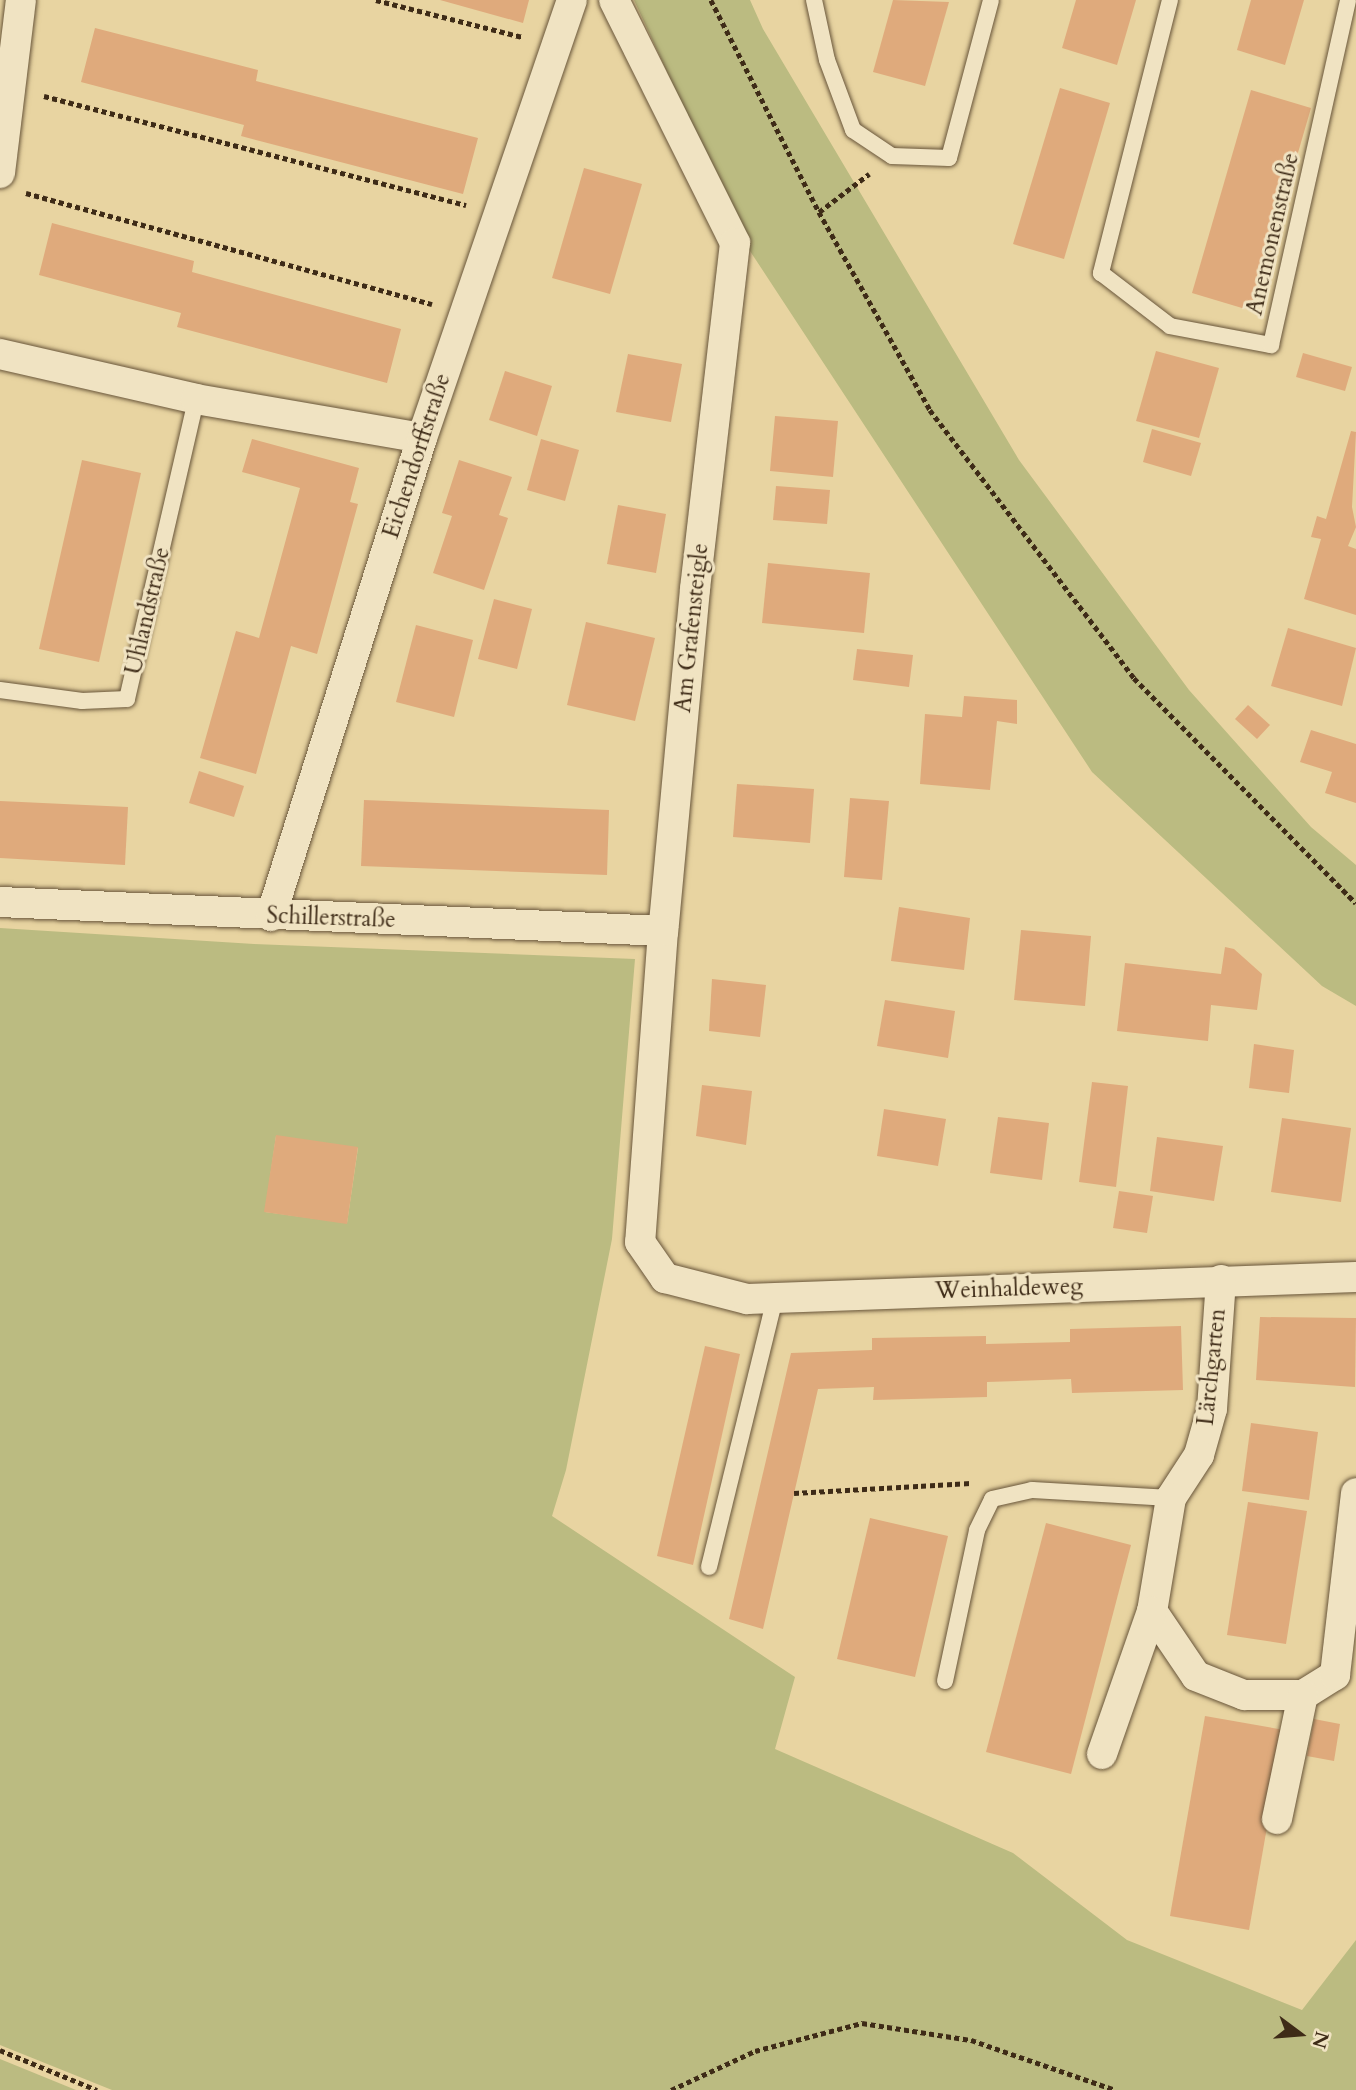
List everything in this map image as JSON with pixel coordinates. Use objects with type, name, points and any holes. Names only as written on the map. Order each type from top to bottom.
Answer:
[{"type":"street","points":[[7,181],[21,0]]},
{"type":"street","name":"Eichendorffstraße","points":[[271,916],[422,438],[572,0]]},
{"type":"street","name":"Am Grafensteigle","points":[[614,0],[735,243],[695,589],[663,931],[640,1242],[665,1278]]},
{"type":"street","points":[[0,354],[197,399],[422,438]]},
{"type":"street","name":"Schillerstraße","points":[[0,902],[271,916],[663,931]]},
{"type":"street","name":"Weinhaldeweg","points":[[665,1278],[747,1299],[775,1299],[1221,1280],[1356,1277]]},
{"type":"street","name":"Lärchgarten","points":[[1102,1754],[1152,1611],[1171,1498],[1199,1455],[1212,1409],[1221,1280]]},
{"type":"street","points":[[1152,1611],[1196,1676],[1244,1695],[1303,1695],[1335,1675],[1356,1493]]},
{"type":"street","points":[[1277,1819],[1303,1695]]},
{"type":"lane","points":[[814,0],[827,60],[853,130],[892,156],[949,158],[991,0]]},
{"type":"lane","name":"Anemonenstraße","points":[[1170,0],[1101,273],[1170,326],[1271,345],[1348,0]]},
{"type":"lane","name":"Uhlandstraße","points":[[0,690],[82,701],[127,699],[197,399]]},
{"type":"lane","points":[[709,1567],[775,1299]]},
{"type":"lane","points":[[945,1681],[977,1530],[992,1499],[1032,1490],[1171,1498]]},
{"type":"path","points":[[376,0],[557,45]]},
{"type":"path","points":[[711,0],[819,212],[930,410],[1134,678],[1356,903]]},
{"type":"path","points":[[13,88],[497,214]]},
{"type":"path","points":[[819,212],[892,156]]},
{"type":"path","points":[[7,181],[464,313]]},
{"type":"path","points":[[794,1493],[971,1482],[992,1499]]},
{"type":"path","points":[[671,2090],[755,2051],[862,2023],[971,2040],[1115,2090]]},
{"type":"path","points":[[0,2050],[97,2090]]},
{"type":"green space","points":[[634,0],[750,0],[763,29],[1019,460],[1189,690],[1311,827],[1356,865],[1356,1006],[1322,986],[1092,772],[748,248]]},
{"type":"green space","points":[[0,928],[254,944],[635,959],[612,1239],[566,1470],[552,1516],[795,1677],[775,1749],[1013,1853],[1127,1940],[1302,2010],[1356,1940],[1356,2090],[112,2090],[0,2045]],"holes":[[[276,1136],[358,1148],[347,1223],[265,1212]]]},
{"type":"green space","points":[[0,2059],[76,2090],[0,2090]]},
{"type":"building","points":[[440,0],[529,0],[523,23]]},
{"type":"building","points":[[893,0],[949,2],[925,86],[873,72]]},
{"type":"building","points":[[1076,0],[1136,0],[1117,65],[1062,48]]},
{"type":"building","points":[[1251,0],[1304,0],[1285,65],[1237,50]]},
{"type":"building","points":[[95,28],[258,70],[256,81],[478,138],[463,194],[241,136],[244,125],[81,82]]},
{"type":"building","points":[[1060,88],[1110,103],[1064,259],[1013,244]]},
{"type":"building","points":[[1251,90],[1311,108],[1252,311],[1192,293]]},
{"type":"building","points":[[584,168],[642,184],[610,294],[552,278]]},
{"type":"building","points":[[52,223],[194,261],[192,272],[401,329],[387,383],[177,327],[181,313],[39,275]]},
{"type":"building","points":[[1156,351],[1219,368],[1199,438],[1136,421]]},
{"type":"building","points":[[1303,353],[1352,367],[1345,391],[1296,377]]},
{"type":"building","points":[[628,354],[682,364],[671,422],[616,412]]},
{"type":"building","points":[[505,371],[552,386],[537,436],[489,420]]},
{"type":"building","points":[[775,416],[838,421],[833,477],[770,471]]},
{"type":"building","points":[[1152,429],[1201,443],[1191,476],[1143,462]]},
{"type":"building","points":[[1351,431],[1356,432],[1352,507],[1356,527],[1348,546],[1356,549],[1356,615],[1304,599],[1321,539],[1311,537],[1317,516],[1326,519]]},
{"type":"building","points":[[252,439],[359,468],[350,502],[358,504],[317,654],[291,646],[256,774],[200,758],[236,631],[259,638],[300,488],[242,472]]},
{"type":"building","points":[[541,439],[579,450],[565,501],[527,490]]},
{"type":"building","points":[[82,460],[141,473],[99,662],[39,649]]},
{"type":"building","points":[[459,460],[512,477],[499,515],[508,518],[484,590],[433,573],[452,516],[442,513]]},
{"type":"building","points":[[776,486],[830,490],[827,524],[773,520]]},
{"type":"building","points":[[618,505],[666,514],[656,573],[607,564]]},
{"type":"building","points":[[768,563],[870,573],[864,633],[762,623]]},
{"type":"building","points":[[494,599],[532,609],[517,669],[478,659]]},
{"type":"building","points":[[586,622],[655,638],[635,721],[567,705]]},
{"type":"building","points":[[416,625],[473,640],[454,717],[396,702]]},
{"type":"building","points":[[1288,628],[1356,648],[1342,706],[1271,686]]},
{"type":"building","points":[[857,649],[913,655],[909,687],[853,680]]},
{"type":"building","points":[[964,696],[1017,700],[1017,724],[997,721],[990,790],[920,784],[925,714],[962,717]]},
{"type":"building","points":[[1248,705],[1270,725],[1257,739],[1235,719]]},
{"type":"building","points":[[1311,730],[1356,744],[1356,803],[1325,793],[1332,772],[1300,762]]},
{"type":"building","points":[[199,771],[244,786],[234,817],[189,803]]},
{"type":"building","points":[[737,784],[814,789],[810,843],[733,837]]},
{"type":"building","points":[[850,798],[889,801],[882,880],[844,877]]},
{"type":"building","points":[[364,800],[609,810],[607,875],[361,866]]},
{"type":"building","points":[[0,801],[128,807],[125,865],[0,858]]},
{"type":"building","points":[[899,907],[970,918],[964,970],[891,961]]},
{"type":"building","points":[[1021,930],[1091,936],[1085,1006],[1014,1000]]},
{"type":"building","points":[[1225,947],[1234,949],[1262,974],[1257,1010],[1211,1005],[1208,1041],[1117,1031],[1125,963],[1221,974]]},
{"type":"building","points":[[712,979],[766,985],[760,1037],[709,1031]]},
{"type":"building","points":[[885,1000],[955,1011],[948,1058],[877,1046]]},
{"type":"building","points":[[1254,1044],[1294,1050],[1289,1093],[1249,1088]]},
{"type":"building","points":[[1092,1082],[1128,1086],[1116,1187],[1079,1182]]},
{"type":"building","points":[[702,1085],[752,1091],[746,1145],[696,1136]]},
{"type":"building","points":[[884,1109],[946,1119],[938,1166],[877,1156]]},
{"type":"building","points":[[998,1117],[1049,1123],[1042,1180],[990,1173]]},
{"type":"building","points":[[1282,1118],[1351,1128],[1341,1202],[1271,1192]]},
{"type":"building","points":[[276,1135],[358,1147],[347,1224],[264,1212]]},
{"type":"building","points":[[1157,1137],[1223,1146],[1214,1201],[1150,1191]]},
{"type":"building","points":[[1119,1191],[1153,1196],[1147,1233],[1113,1228]]},
{"type":"building","points":[[1260,1317],[1356,1318],[1355,1387],[1256,1380]]},
{"type":"building","points":[[1181,1326],[1183,1390],[1072,1393],[1071,1379],[987,1382],[987,1397],[873,1400],[874,1387],[818,1389],[763,1629],[729,1619],[791,1353],[872,1350],[872,1338],[986,1336],[986,1344],[1070,1342],[1070,1329]]},
{"type":"building","points":[[705,1346],[740,1354],[693,1565],[657,1556]]},
{"type":"building","points":[[1251,1423],[1318,1432],[1309,1500],[1242,1491]]},
{"type":"building","points":[[1248,1502],[1307,1511],[1286,1644],[1227,1635]]},
{"type":"building","points":[[870,1518],[948,1536],[915,1677],[837,1659]]},
{"type":"building","points":[[1046,1523],[1131,1545],[1071,1774],[986,1752]]},
{"type":"building","points":[[1205,1716],[1284,1730],[1249,1930],[1170,1916]]},
{"type":"building","points":[[1314,1719],[1340,1724],[1334,1761],[1307,1756]]}]
